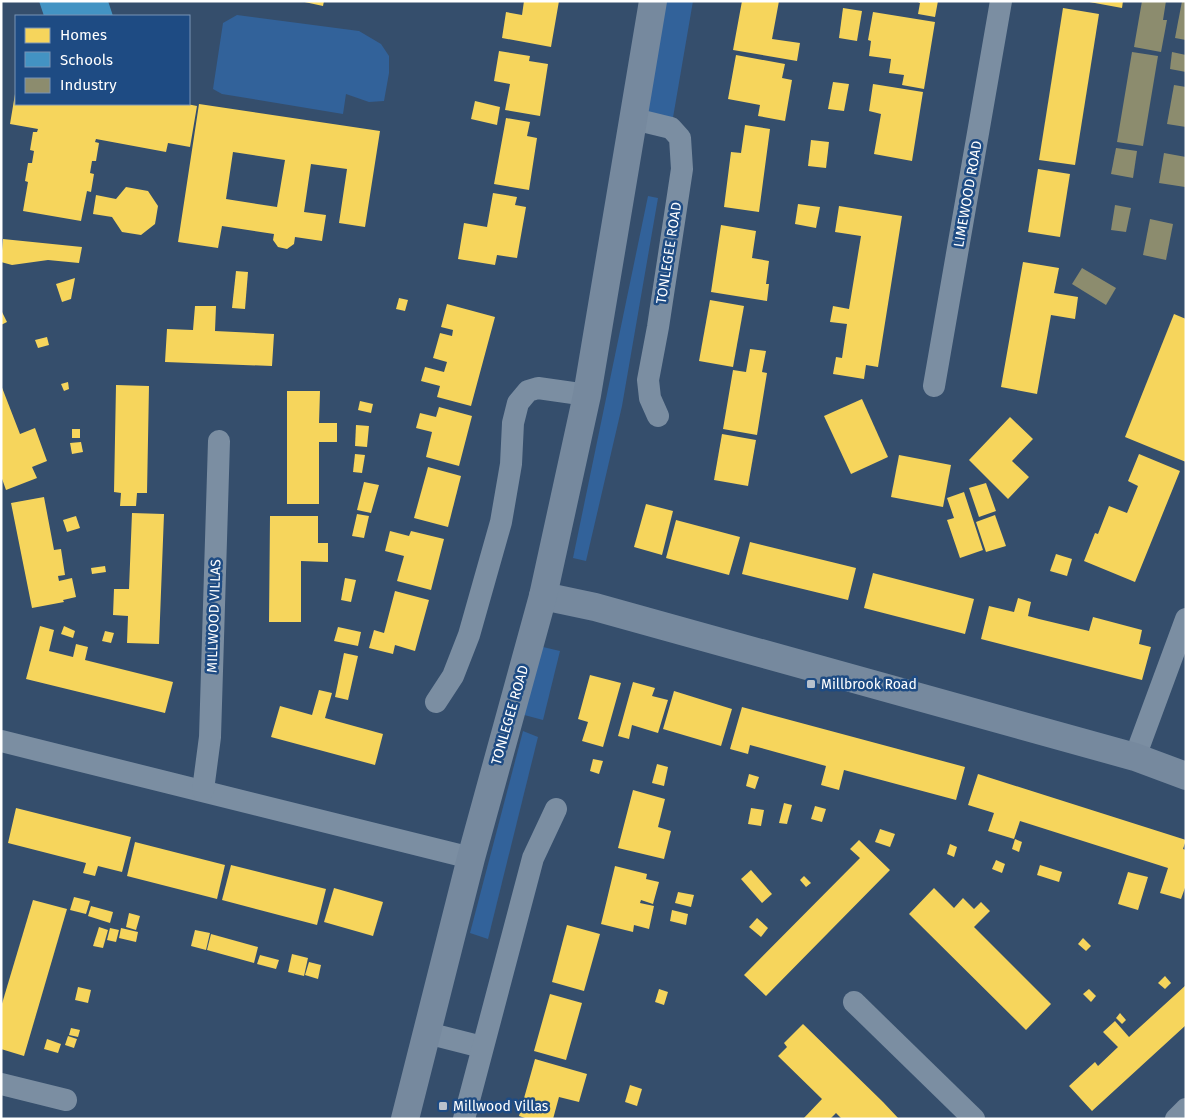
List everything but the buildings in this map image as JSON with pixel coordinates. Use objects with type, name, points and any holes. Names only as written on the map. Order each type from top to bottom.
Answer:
[{"type":"main road","name":"TONLEGEE ROAD","points":[[405,1119],[471,858],[543,596],[587,395],[653,1]]},
{"type":"main road","points":[[543,596],[604,609],[1135,757],[1186,776]]},
{"type":"street","name":"LIMEWOOD ROAD","points":[[934,386],[1001,1]]},
{"type":"street","name":"TONLEGEE ROAD","points":[[634,119],[671,128],[680,138],[682,169],[648,380],[650,398],[658,416]]},
{"type":"street","points":[[436,702],[454,676],[469,634],[501,522],[511,464],[513,424],[518,403],[528,391],[538,388],[587,395]]},
{"type":"street","name":"MILLWOOD VILLAS","points":[[204,790],[210,737],[219,441]]},
{"type":"street","points":[[1135,757],[1186,619]]},
{"type":"street","points":[[1,741],[471,858]]},
{"type":"street","points":[[464,1119],[533,858],[556,809]]},
{"type":"street","points":[[854,1002],[974,1119]]},
{"type":"street","points":[[426,1033],[482,1047]]},
{"type":"street","points":[[1,1084],[66,1100]]},
{"type":"street","points":[[1176,1119],[1186,1109]]},
{"type":"shaded area","points":[[653,1],[693,1],[670,135],[635,114]]},
{"type":"shaded area","points":[[237,15],[359,31],[381,44],[389,56],[389,73],[384,101],[369,102],[346,94],[343,114],[222,94],[213,89],[223,23]]},
{"type":"shaded area","points":[[648,196],[658,198],[622,406],[586,561],[573,558]]},
{"type":"shaded area","points":[[530,644],[560,651],[543,720],[513,712]]},
{"type":"shaded area","points":[[523,731],[538,737],[488,939],[470,933]]},
{"type":"place","name":"Millbrook Road","points":[[811,684]]},
{"type":"place","name":"Millwood Villas","points":[[443,1106]]}]
